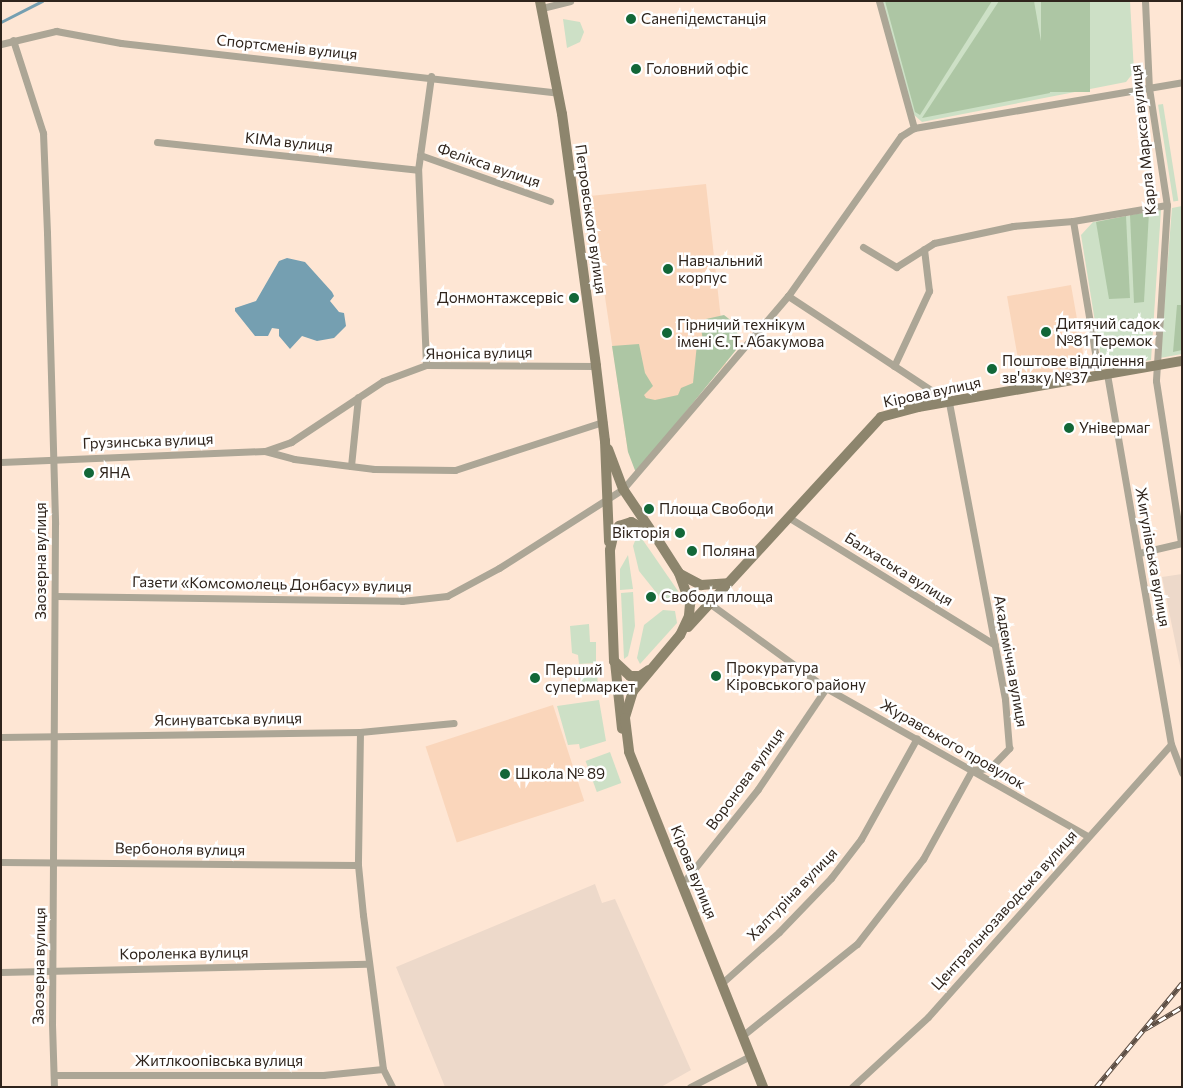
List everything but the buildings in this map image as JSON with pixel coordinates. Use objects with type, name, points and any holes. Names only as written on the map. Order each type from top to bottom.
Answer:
[{"type":"main road","name":"Петровського вулиця","points":[[541,5],[558,93],[605,441]]},
{"type":"main road","name":"Кірова вулиця","points":[[763,1087],[629,752],[626,718],[633,691],[728,582],[881,418],[949,402],[1182,361]]},
{"type":"main road","name":"Кірова вулиця","points":[[605,441],[623,489],[679,573],[690,604],[680,635]]},
{"type":"main road","points":[[605,441],[614,661],[619,717],[629,752]]},
{"type":"main road","points":[[610,550],[614,533],[624,523],[637,523],[654,534]]},
{"type":"main road","name":"Кірова вулиця","points":[[679,573],[701,585],[728,582]]},
{"type":"main road","points":[[614,661],[630,676],[640,676],[650,670]]},
{"type":"street","points":[[541,5],[570,1]]},
{"type":"street","points":[[879,1],[914,128]]},
{"type":"street","name":"Карла Маркса вулиця","points":[[1145,1],[1148,88],[1167,205],[1156,381],[1182,543]]},
{"type":"street","name":"Спортсменів вулиця","points":[[1,44],[56,31],[121,43],[431,76],[558,93]]},
{"type":"street","name":"Заозерна вулиця","points":[[13,40],[43,134],[54,458],[54,1087]]},
{"type":"street","points":[[426,365],[418,170],[431,76]]},
{"type":"street","name":"Газети «Комсомолець Донбасу» вулиця","points":[[54,596],[402,600],[447,596],[607,501],[623,489],[788,296],[890,146],[914,128],[1182,82]]},
{"type":"street","name":"КІМа вулиця","points":[[157,142],[418,170]]},
{"type":"street","name":"Фелікса вулиця","points":[[420,155],[550,201]]},
{"type":"street","points":[[863,247],[896,266],[934,243],[1013,226],[1073,221],[1167,205]]},
{"type":"street","name":"Жигулівська вулиця","points":[[1073,221],[1139,553],[1171,744],[1182,773]]},
{"type":"street","points":[[894,366],[929,292],[924,249]]},
{"type":"street","points":[[788,296],[949,402]]},
{"type":"street","name":"Яноніса вулиця","points":[[265,451],[291,442],[383,381],[426,365],[596,366]]},
{"type":"street","points":[[351,466],[358,397]]},
{"type":"street","name":"Академічна вулиця","points":[[949,402],[1006,706],[1009,748],[990,768],[972,770]]},
{"type":"street","name":"Грузинська вулиця","points":[[1,462],[54,458],[265,451],[292,459],[374,469],[455,470],[603,422]]},
{"type":"street","points":[[291,442],[292,459]]},
{"type":"street","name":"Грузинська вулиця","points":[[292,459],[374,469]]},
{"type":"street","name":"Балхаська вулиця","points":[[788,517],[995,644]]},
{"type":"street","points":[[1139,553],[1182,543]]},
{"type":"street","name":"Журавського провулок","points":[[709,604],[826,688],[1088,836]]},
{"type":"street","name":"Воронова вулиця","points":[[683,883],[758,789],[826,688]]},
{"type":"street","name":"Ясинуватська вулиця","points":[[1,737],[360,732],[454,723]]},
{"type":"street","points":[[360,732],[358,865],[367,964],[383,1069],[392,1087]]},
{"type":"street","name":"Халтуріна вулиця","points":[[722,983],[779,932],[831,878],[861,839],[917,738]]},
{"type":"street","name":"Центральнозаводська вулиця","points":[[852,1087],[928,1017],[1171,744]]},
{"type":"street","points":[[742,1036],[857,944],[923,859],[972,770]]},
{"type":"street","name":"Вербоноля вулиця","points":[[1,862],[358,865]]},
{"type":"street","name":"Короленка вулиця","points":[[1,972],[367,964]]},
{"type":"street","points":[[690,1087],[750,1056]]},
{"type":"street","name":"Житлкоопівська вулиця","points":[[54,1075],[323,1075],[383,1069]]},
{"type":"shaded area","name":"Гірничий технікум імені Є. Т. Абакумова","points":[[706,184],[726,365],[628,452],[590,196]]},
{"type":"shaded area","name":"Дитячий садок №81 Теремок","points":[[1071,285],[1086,368],[1022,379],[1007,296]]},
{"type":"shaded area","points":[[1182,574],[1182,675],[1162,577]]},
{"type":"shaded area","name":"Школа № 89","points":[[553,705],[584,801],[457,842],[426,746]]},
{"type":"shaded area","points":[[595,884],[602,903],[615,899],[691,1070],[661,1087],[445,1087],[396,967]]},
{"type":"green space","points":[[881,1],[1130,1],[1134,72],[1126,82],[922,122],[913,114]]},
{"type":"green space","points":[[885,1],[992,1],[920,115],[915,112]]},
{"type":"green space","points":[[999,1],[1034,1],[1050,93],[922,118]]},
{"type":"green space","points":[[1041,1],[1090,1],[1090,92],[1041,92]]},
{"type":"green space","points":[[563,19],[580,22],[584,32],[580,42],[567,48]]},
{"type":"green space","points":[[1163,104],[1178,201],[1173,202],[1158,105]]},
{"type":"green space","points":[[1182,206],[1182,354],[1160,358],[1172,208]]},
{"type":"green space","points":[[1161,210],[1151,360],[1107,368],[1101,359],[1081,235],[1093,222]]},
{"type":"green space","points":[[1149,212],[1144,302],[1134,303],[1130,215]]},
{"type":"green space","points":[[1126,216],[1130,298],[1109,299],[1096,222]]},
{"type":"green space","points":[[1177,305],[1182,305],[1182,350],[1173,352]]},
{"type":"green space","points":[[724,315],[733,322],[738,335],[736,350],[636,473],[628,452],[612,346],[639,344],[645,373],[653,386],[644,395],[646,398],[655,400],[678,395],[681,388],[693,383],[697,344],[703,341],[701,328],[706,319]]},
{"type":"green space","points":[[638,533],[678,591],[675,601],[663,601],[639,571],[633,546]]},
{"type":"green space","points":[[628,555],[633,589],[620,590],[620,569]]},
{"type":"green space","points":[[633,592],[635,626],[628,656],[624,659],[621,593]]},
{"type":"green space","points":[[663,610],[675,611],[677,623],[640,664],[637,658],[644,625]]},
{"type":"green space","points":[[589,624],[590,642],[596,642],[596,663],[579,664],[578,655],[572,653],[570,626]]},
{"type":"green space","points":[[597,666],[598,691],[581,692],[580,667]]},
{"type":"green space","points":[[599,700],[606,741],[580,749],[579,744],[568,745],[557,706]]},
{"type":"green space","points":[[610,752],[621,783],[597,792],[586,761]]},
{"type":"water","points":[[287,258],[305,262],[332,292],[334,296],[330,301],[339,312],[344,313],[346,326],[334,338],[317,341],[302,336],[290,349],[279,336],[279,329],[272,328],[268,336],[255,336],[235,311],[235,308],[256,301],[279,261]]},
{"type":"waterway","points":[[1,22],[42,1]]},
{"type":"railway","points":[[1096,1087],[1182,983]]},
{"type":"railway","points":[[1145,1029],[1182,1007]]},
{"type":"place","name":"Санепідемстанція","points":[[631,19]]},
{"type":"place","name":"Головний офіс","points":[[636,69]]},
{"type":"place","name":"Навчальний корпус","points":[[668,269]]},
{"type":"place","name":"Донмонтажсервіс","points":[[574,298]]},
{"type":"place","name":"Дитячий садок №81 Теремок","points":[[1046,332]]},
{"type":"place","name":"Гірничий технікум імені Є. Т. Абакумова","points":[[667,333]]},
{"type":"place","name":"Поштове відділення зв'язку №37","points":[[992,369]]},
{"type":"place","name":"Універмаг","points":[[1069,428]]},
{"type":"place","name":"ЯНА","points":[[89,473]]},
{"type":"place","name":"Площа Свободи","points":[[649,509]]},
{"type":"place","name":"Вікторія","points":[[680,533]]},
{"type":"place","name":"Поляна","points":[[692,551]]},
{"type":"place","name":"Свободи площа","points":[[651,597]]},
{"type":"place","name":"Прокуратура Кіровського району","points":[[716,676]]},
{"type":"place","name":"Перший супермаркет","points":[[535,678]]},
{"type":"place","name":"Школа № 89","points":[[505,774]]}]
